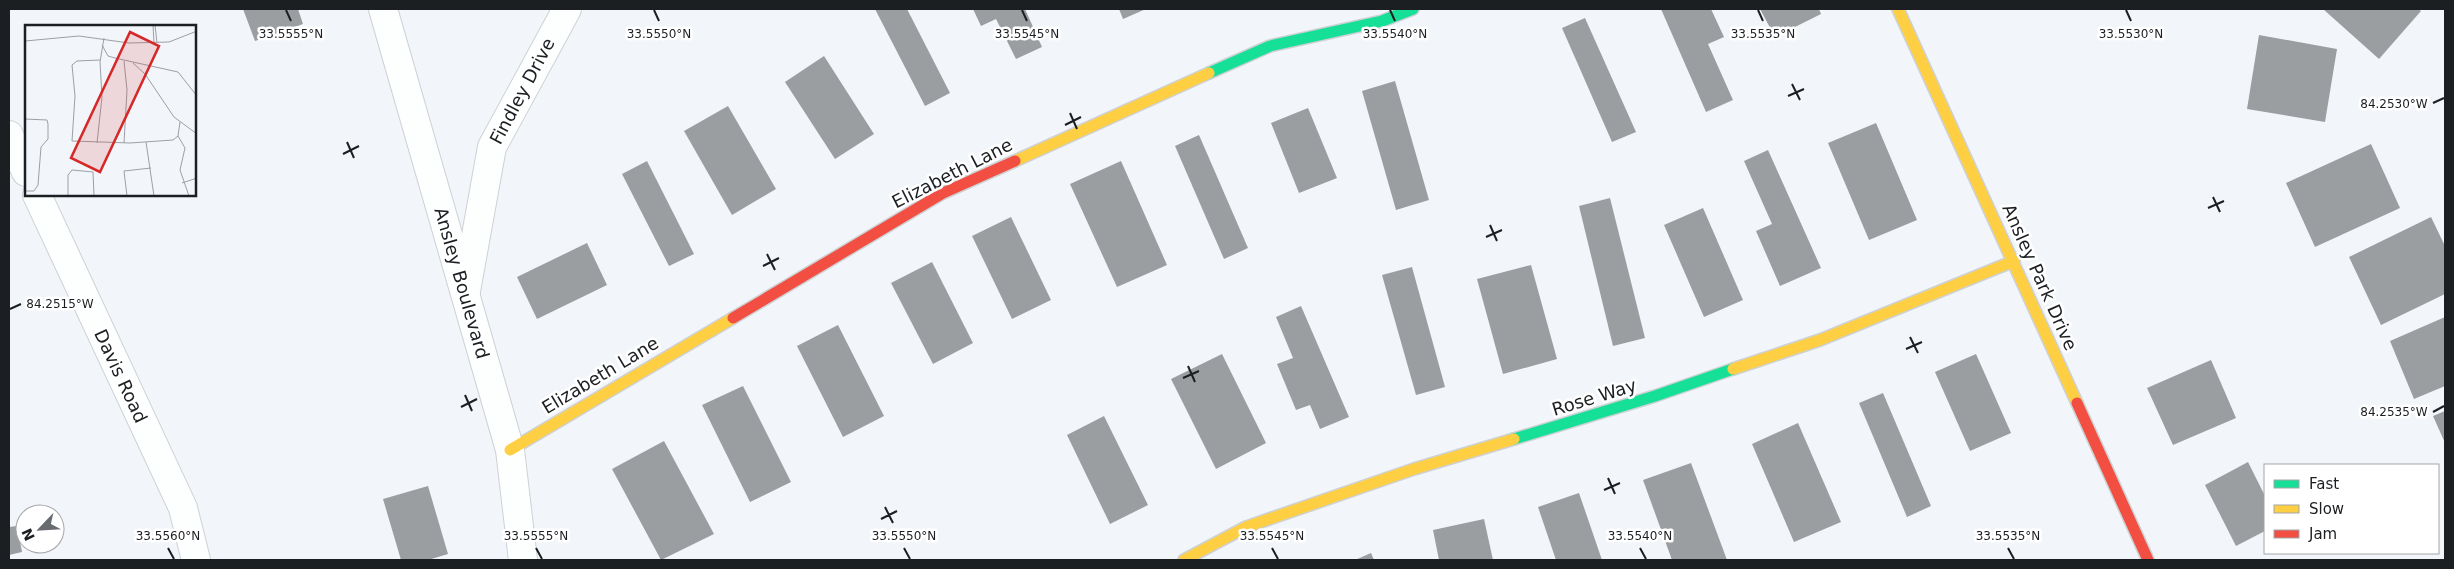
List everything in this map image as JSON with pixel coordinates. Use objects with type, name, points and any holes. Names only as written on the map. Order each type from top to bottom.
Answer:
[{"type":"street","name":"Ansley Boulevard","points":[[383,9],[510,450],[522,560]]},
{"type":"street","name":"Findley Drive","points":[[465,295],[492,147],[567,9]]},
{"type":"street","name":"Elizabeth Lane","points":[[510,450],[942,193],[1270,46],[1382,21],[1413,9]]},
{"type":"street","name":"Ansley Park Drive","points":[[1898,9],[2014,261],[2148,560]]},
{"type":"street","points":[[9,135],[25,170]]},
{"type":"street","name":"Davis Road","points":[[37,196],[183,508],[196,560]]},
{"type":"street","name":"Rose Way","points":[[1184,560],[1246,527],[1414,470],[1655,396],[1820,340],[2014,261]]},
{"type":"building","points":[[243,9],[298,9],[303,24],[255,41]]},
{"type":"building","points":[[875,9],[907,9],[950,93],[925,106]]},
{"type":"building","points":[[973,9],[1025,9],[1042,47],[1016,59],[996,19],[981,26]]},
{"type":"building","points":[[1119,9],[1146,9],[1123,19]]},
{"type":"building","points":[[1661,9],[1711,9],[1724,37],[1708,44],[1733,100],[1706,112]]},
{"type":"building","points":[[1760,9],[1819,9],[1821,14],[1775,37]]},
{"type":"building","points":[[2323,9],[2418,9],[2421,11],[2379,59]]},
{"type":"building","points":[[1585,18],[1636,132],[1612,142],[1562,28]]},
{"type":"building","points":[[2259,35],[2337,49],[2325,122],[2247,109]]},
{"type":"building","points":[[824,56],[874,134],[835,159],[785,82]]},
{"type":"building","points":[[1395,81],[1429,200],[1396,210],[1362,91]]},
{"type":"building","points":[[728,106],[776,189],[732,215],[684,131]]},
{"type":"building","points":[[1308,108],[1337,178],[1299,193],[1271,123]]},
{"type":"building","points":[[1876,123],[1917,220],[1869,240],[1828,143]]},
{"type":"building","points":[[1199,135],[1248,248],[1224,259],[1175,146]]},
{"type":"building","points":[[2371,144],[2400,208],[2315,247],[2286,183]]},
{"type":"building","points":[[1768,150],[1821,268],[1780,286],[1756,231],[1772,224],[1744,161]]},
{"type":"building","points":[[647,161],[694,254],[669,266],[622,174]]},
{"type":"building","points":[[1121,161],[1167,265],[1117,287],[1070,184]]},
{"type":"building","points":[[1610,198],[1645,338],[1613,346],[1579,206]]},
{"type":"building","points":[[1703,208],[1743,300],[1704,317],[1664,225]]},
{"type":"building","points":[[1011,217],[1051,300],[1012,319],[972,236]]},
{"type":"building","points":[[2431,217],[2445,246],[2445,294],[2381,325],[2349,257]]},
{"type":"building","points":[[587,243],[607,285],[537,319],[517,277]]},
{"type":"building","points":[[932,262],[973,343],[933,364],[891,283]]},
{"type":"building","points":[[1531,265],[1557,359],[1503,374],[1477,279]]},
{"type":"building","points":[[1412,267],[1445,387],[1416,395],[1382,275]]},
{"type":"building","points":[[1301,306],[1349,417],[1320,429],[1310,405],[1296,410],[1277,364],[1293,358],[1276,317]]},
{"type":"building","points":[[2445,317],[2445,386],[2414,399],[2390,341]]},
{"type":"building","points":[[838,325],[884,416],[843,437],[797,346]]},
{"type":"building","points":[[1222,354],[1266,443],[1216,469],[1171,379]]},
{"type":"building","points":[[1976,354],[2011,433],[1970,451],[1935,372]]},
{"type":"building","points":[[2211,360],[2236,418],[2173,445],[2147,388]]},
{"type":"building","points":[[743,386],[791,482],[750,502],[702,405]]},
{"type":"building","points":[[1883,393],[1931,506],[1907,517],[1859,403]]},
{"type":"building","points":[[2445,411],[2445,443],[2433,416]]},
{"type":"building","points":[[1104,416],[1148,505],[1110,524],[1067,435]]},
{"type":"building","points":[[1798,423],[1841,522],[1794,542],[1752,444]]},
{"type":"building","points":[[664,441],[714,534],[661,560],[612,469]]},
{"type":"building","points":[[2248,462],[2264,494],[2264,532],[2236,546],[2205,485]]},
{"type":"building","points":[[1691,463],[1727,560],[1672,560],[1643,480]]},
{"type":"building","points":[[428,486],[448,554],[428,560],[401,560],[383,499]]},
{"type":"building","points":[[1579,493],[1602,560],[1556,560],[1538,507]]},
{"type":"building","points":[[1484,519],[1493,560],[1439,560],[1433,530]]},
{"type":"building","points":[[15,526],[15,554],[9,555],[9,527]]},
{"type":"building","points":[[1371,553],[1374,560],[1355,560]]},
{"type":"traffic: fast","points":[[1209,73],[1270,46],[1382,21],[1413,9]]},
{"type":"traffic: fast","points":[[1514,439],[1655,396],[1733,369]]},
{"type":"traffic: slow","points":[[1898,9],[2077,403]]},
{"type":"traffic: slow","points":[[1015,161],[1209,73]]},
{"type":"traffic: slow","points":[[1733,369],[1820,340],[2014,261]]},
{"type":"traffic: slow","points":[[510,450],[733,318]]},
{"type":"traffic: slow","points":[[1184,560],[1246,527],[1414,469],[1514,439]]},
{"type":"traffic: jam","points":[[733,318],[943,193],[1015,161]]},
{"type":"traffic: jam","points":[[2077,403],[2148,560]]}]
